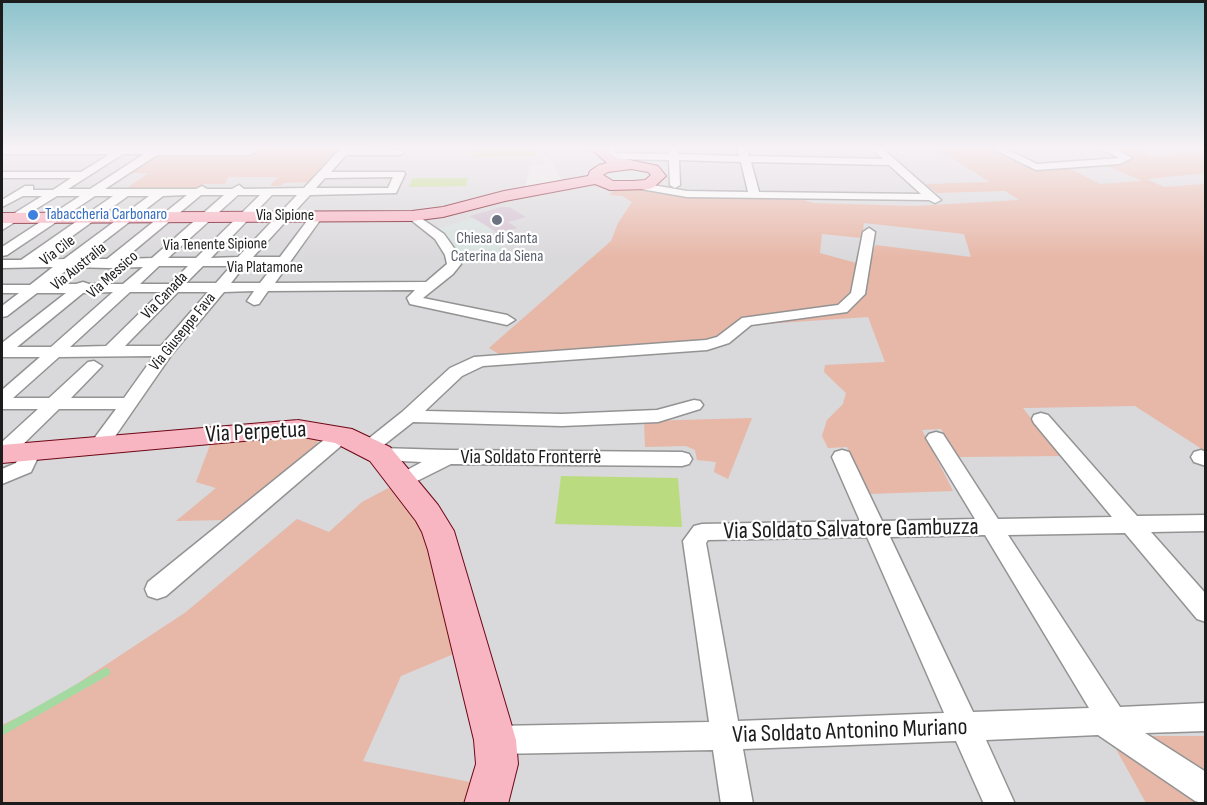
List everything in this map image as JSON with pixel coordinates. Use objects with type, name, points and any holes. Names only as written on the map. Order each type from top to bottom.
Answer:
[{"type":"street","points":[[2,204],[35,185]]},
{"type":"street","points":[[6,221],[70,185]]},
{"type":"street","points":[[2,252],[104,185]]},
{"type":"street","name":"Via Messico","points":[[2,399],[242,185]]},
{"type":"street","name":"Via Giuseppe Fava","points":[[100,444],[166,351],[242,261],[313,185]]},
{"type":"street","points":[[352,190],[355,185]]},
{"type":"street","points":[[20,193],[161,192],[202,189],[392,191],[395,185]]},
{"type":"street","name":"Via Sipione","points":[[6,221],[90,217],[412,216],[443,212],[512,195],[568,185]]},
{"type":"street","points":[[658,185],[668,192],[704,194],[934,199],[918,185]]},
{"type":"street","points":[[757,185],[760,195]]},
{"type":"street","name":"Via Australia","points":[[2,352],[202,189]]},
{"type":"street","name":"Via Canada","points":[[111,351],[270,191]]},
{"type":"street","points":[[2,280],[126,192]]},
{"type":"street","name":"Via Cile","points":[[2,313],[161,192]]},
{"type":"street","points":[[254,301],[317,216]]},
{"type":"street","points":[[412,216],[440,237],[452,255],[454,264],[448,272],[414,298],[415,301],[507,320]]},
{"type":"street","points":[[157,589],[409,416],[456,372],[480,361],[707,345],[723,340],[747,321],[842,309],[858,294],[869,232]]},
{"type":"street","name":"Via Tenente Sipione","points":[[2,264],[284,261]]},
{"type":"street","name":"Via Platamone","points":[[2,289],[429,286]]},
{"type":"street","points":[[2,352],[166,351]]},
{"type":"street","points":[[2,477],[24,467],[11,453],[54,404],[94,366]]},
{"type":"street","points":[[2,404],[128,404]]},
{"type":"street","points":[[409,416],[562,420],[658,416],[694,405]]},
{"type":"street","points":[[1041,419],[1206,612]]},
{"type":"street","name":"Via Perpetua","points":[[11,453],[298,428],[363,446]]},
{"type":"street","points":[[936,438],[1108,721],[1206,790]]},
{"type":"street","points":[[363,446],[403,481],[438,531],[495,740],[497,764],[492,792],[486,804]]},
{"type":"street","name":"Via Soldato Fronterrè","points":[[363,446],[447,457],[682,459]]},
{"type":"street","points":[[403,481],[447,457]]},
{"type":"street","points":[[842,457],[1000,804]]},
{"type":"street","name":"Via Soldato Salvatore Gambuzza","points":[[737,804],[694,541],[702,532],[1206,523]]},
{"type":"street","name":"Via Soldato Antonino Muriano","points":[[495,740],[726,736],[1206,717]]},
{"type":"shaded area","points":[[2,185],[1205,185],[1205,803],[2,803]]},
{"type":"shaded area","points":[[132,185],[202,185],[196,190],[124,190]]},
{"type":"shaded area","points":[[526,185],[547,185],[525,188]]},
{"type":"shaded area","points":[[603,185],[658,185],[642,189],[612,189]]},
{"type":"shaded area","points":[[926,185],[1159,185],[1164,187],[1205,185],[1205,451],[1135,406],[1023,408],[1060,456],[959,457],[941,429],[922,430],[953,491],[868,494],[847,447],[828,448],[822,436],[827,420],[843,404],[846,393],[824,372],[825,365],[885,362],[868,317],[749,325],[840,313],[850,309],[857,303],[870,252],[876,245],[971,257],[964,234],[864,223],[862,238],[822,234],[820,253],[856,263],[854,289],[848,301],[841,307],[766,316],[707,341],[499,354],[489,348],[611,241],[618,223],[632,202],[622,196],[609,195],[612,189],[648,189],[681,197],[914,206],[1019,200],[1005,191],[937,193]]},
{"type":"shaded area","points":[[474,218],[502,228],[479,235],[485,240],[499,236],[510,240],[499,248],[498,256],[481,255],[468,264],[454,264],[431,230]]},
{"type":"shaded area","points":[[752,418],[728,479],[714,472],[716,462],[697,460],[695,450],[686,446],[645,447],[644,421]]},
{"type":"shaded area","points":[[288,433],[318,437],[317,449],[226,520],[176,521],[216,488],[196,482],[212,440]]},
{"type":"shaded area","points":[[394,485],[431,545],[456,653],[401,676],[363,761],[470,782],[465,803],[2,804],[2,725],[51,701],[186,612],[297,519],[329,532],[362,502]]},
{"type":"shaded area","points":[[1145,736],[1205,736],[1205,772]]},
{"type":"shaded area","points":[[1110,738],[1205,803],[1146,803]]},
{"type":"green space","points":[[410,185],[466,185],[466,186],[409,187]]},
{"type":"green space","points":[[561,476],[678,478],[682,527],[555,524]]},
{"type":"building","name":"Chiesa di Santa Caterina da Siena","points":[[509,207],[526,217],[508,222],[517,228],[498,233],[470,216]]},
{"type":"waterway","points":[[2,731],[106,672]]},
{"type":"place","name":"Tabaccheria Carbonaro","points":[[33,215]]},
{"type":"place","name":"Chiesa di Santa Caterina da Siena","points":[[497,220]]}]
